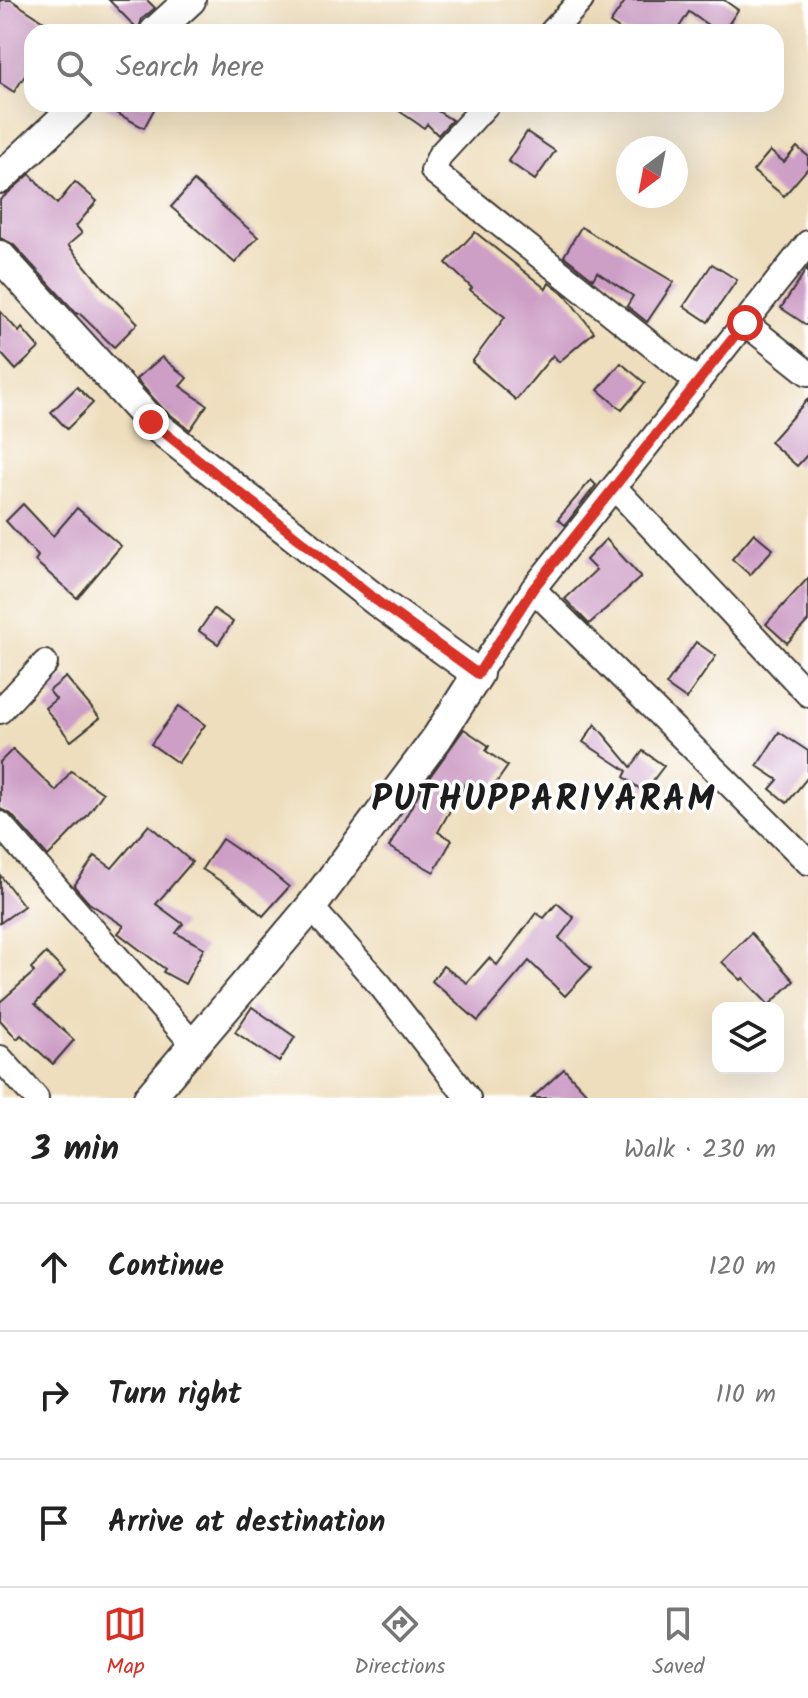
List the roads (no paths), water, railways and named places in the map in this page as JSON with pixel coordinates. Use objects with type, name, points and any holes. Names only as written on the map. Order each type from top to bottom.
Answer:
[{"type":"street","points":[[164,24],[190,0]]},
{"type":"street","points":[[559,24],[581,0]]},
{"type":"street","points":[[0,178],[70,112]]},
{"type":"street","points":[[480,112],[440,155],[433,171],[698,382]]},
{"type":"street","points":[[149,1098],[311,907],[437,738],[533,589],[808,243]]},
{"type":"street","points":[[0,256],[151,422],[377,601],[478,674]]},
{"type":"street","points":[[745,323],[808,373]]},
{"type":"street","points":[[614,487],[808,694]]},
{"type":"street","points":[[533,589],[808,862]]},
{"type":"street","points":[[0,711],[45,663]]},
{"type":"street","points":[[0,824],[194,1045]]},
{"type":"street","points":[[311,907],[381,986],[468,1098]]},
{"type":"street","points":[[0,1058],[36,1098]]},
{"type":"district","name":"PUTHUPPARIYARAM","points":[[544,800]]}]
